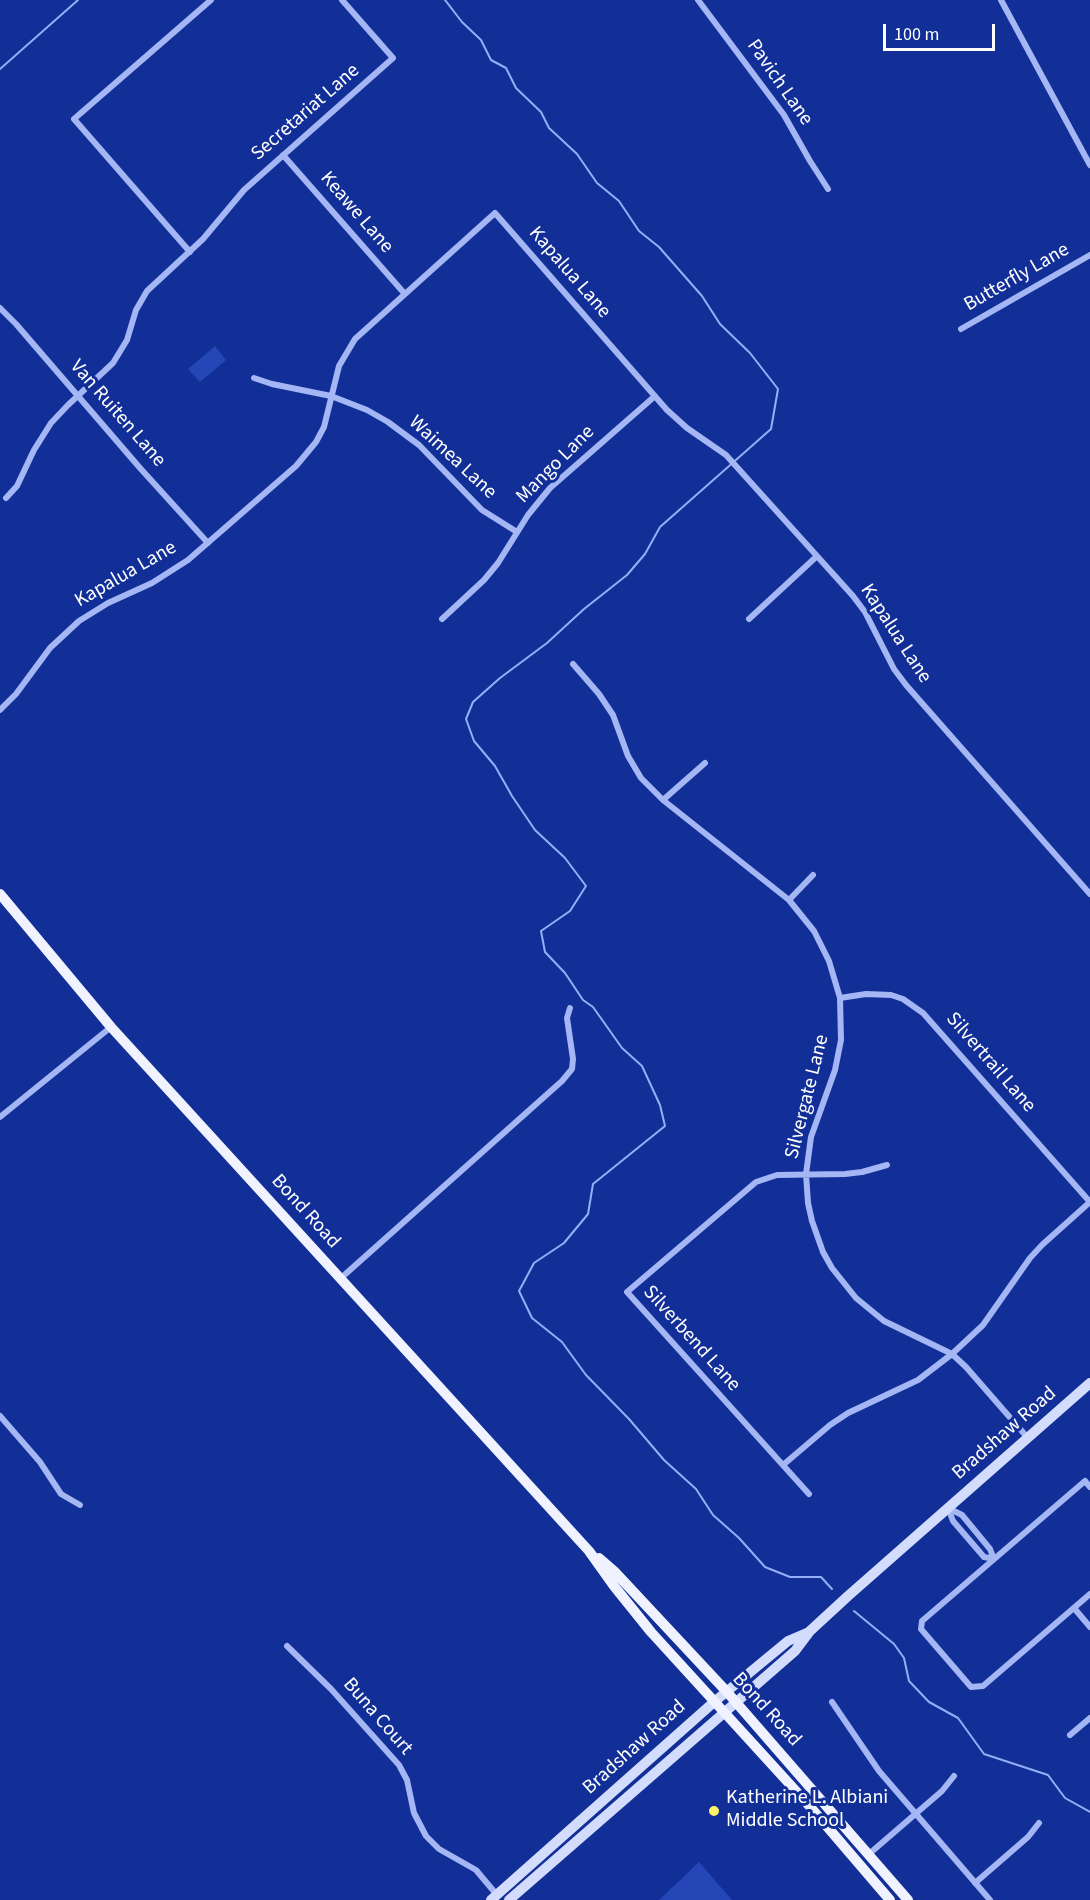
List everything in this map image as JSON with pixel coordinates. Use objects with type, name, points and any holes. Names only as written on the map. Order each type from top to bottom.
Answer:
[{"type":"main road","name":"Bond Road","points":[[0,894],[111,1027],[589,1551],[651,1632],[806,1802],[890,1900]]},
{"type":"main road","name":"Bradshaw Road","points":[[509,1900],[795,1651],[810,1631],[1090,1383]]},
{"type":"main road","name":"Bond Road","points":[[589,1551],[614,1571],[727,1692],[908,1900]]},
{"type":"main road","points":[[624,1598],[633,1599],[655,1622],[674,1635]]},
{"type":"main road","name":"Bradshaw Road","points":[[494,1898],[714,1701],[788,1641],[810,1631]]},
{"type":"street","points":[[190,252],[74,119],[211,0]]},
{"type":"street","name":"Secretariat Lane","points":[[6,498],[24,476],[43,434],[59,414],[101,376],[122,350],[136,310],[147,291],[216,225],[244,190],[393,58],[342,0]]},
{"type":"street","name":"Pavich Lane","points":[[698,0],[784,116],[828,189]]},
{"type":"street","points":[[1001,0],[1090,165]]},
{"type":"street","name":"Keawe Lane","points":[[283,155],[404,293]]},
{"type":"street","name":"Kapalua Lane","points":[[0,710],[22,687],[50,648],[79,621],[102,606],[159,579],[188,560],[307,454],[324,428],[334,381],[346,351],[362,331],[495,213],[655,396],[677,419],[726,455],[853,597],[865,612],[885,652],[906,685],[1090,894]]},
{"type":"street","name":"Butterfly Lane","points":[[961,329],[1090,255]]},
{"type":"street","name":"Van Ruiten Lane","points":[[0,308],[208,543]]},
{"type":"street","name":"Waimea Lane","points":[[254,378],[284,387],[331,396],[367,410],[407,435],[436,461],[482,510],[517,532]]},
{"type":"street","name":"Mango Lane","points":[[442,619],[484,580],[498,563],[528,515],[550,488],[655,396]]},
{"type":"street","points":[[749,619],[816,557]]},
{"type":"street","name":"Silvergate Lane","points":[[573,664],[610,709],[634,768],[650,789],[789,900],[802,914],[823,947],[840,998],[842,1025],[839,1055],[829,1090],[811,1137],[806,1174],[808,1203],[816,1235],[832,1268],[856,1298],[884,1321],[952,1354],[1027,1437]]},
{"type":"street","points":[[663,800],[705,763]]},
{"type":"street","points":[[789,900],[813,875]]},
{"type":"street","name":"Silvertrail Lane","points":[[840,998],[866,994],[891,995],[914,1005],[1090,1202]]},
{"type":"street","points":[[340,1278],[562,1081],[572,1069],[573,1059],[567,1017],[570,1008]]},
{"type":"street","points":[[0,1117],[111,1027]]},
{"type":"street","points":[[806,1174],[845,1174],[887,1165]]},
{"type":"street","name":"Silverbend Lane","points":[[806,1174],[777,1175],[765,1178],[747,1188],[627,1292],[809,1494]]},
{"type":"street","points":[[783,1465],[830,1425],[848,1413],[918,1380],[952,1354],[983,1325],[1030,1258],[1090,1202]]},
{"type":"street","points":[[0,1416],[40,1462],[61,1494],[80,1505]]},
{"type":"street","points":[[1090,1487],[1085,1481],[922,1621],[921,1629],[971,1687],[983,1686],[1090,1594]]},
{"type":"street","points":[[948,1508],[962,1515],[990,1549],[994,1559]]},
{"type":"street","points":[[948,1508],[953,1521],[984,1557],[994,1559]]},
{"type":"street","points":[[1074,1608],[1090,1627]]},
{"type":"street","name":"Buna Court","points":[[287,1646],[331,1689],[399,1765],[407,1780],[414,1814],[426,1836],[439,1849],[476,1870],[494,1898]]},
{"type":"street","points":[[832,1702],[879,1771],[990,1900]]},
{"type":"street","points":[[1070,1735],[1090,1718]]},
{"type":"street","points":[[869,1854],[942,1791],[954,1776]]},
{"type":"street","points":[[975,1883],[1028,1837],[1039,1823]]},
{"type":"shaded area","points":[[215,346],[226,360],[200,382],[188,369]]},
{"type":"shaded area","points":[[699,1862],[732,1900],[659,1900]]},
{"type":"waterway","points":[[0,69],[78,0]]},
{"type":"waterway","points":[[445,0],[462,22],[481,40],[491,60],[506,68],[516,88],[541,112],[549,128],[577,154],[597,183],[619,201],[639,231],[659,247],[702,296],[720,324],[750,353],[778,389],[771,429],[660,527],[645,554],[627,575],[473,702],[466,719],[474,741],[495,766],[535,830],[565,858],[586,886],[570,911],[541,931],[545,952],[565,973],[583,1000],[593,1007],[622,1048],[642,1066],[660,1105],[665,1126],[593,1184],[588,1214],[564,1243],[534,1263],[519,1291],[532,1318],[562,1342],[586,1375],[629,1419],[664,1460],[696,1489],[713,1515],[739,1538],[765,1567],[790,1577],[821,1577],[832,1589]]},
{"type":"waterway","points":[[854,1611],[894,1644],[904,1658],[909,1681],[929,1702],[958,1718],[984,1754],[1048,1775],[1065,1798],[1090,1812]]},
{"type":"place","name":"Katherine L. Albiani Middle School","points":[[714,1811]]}]
